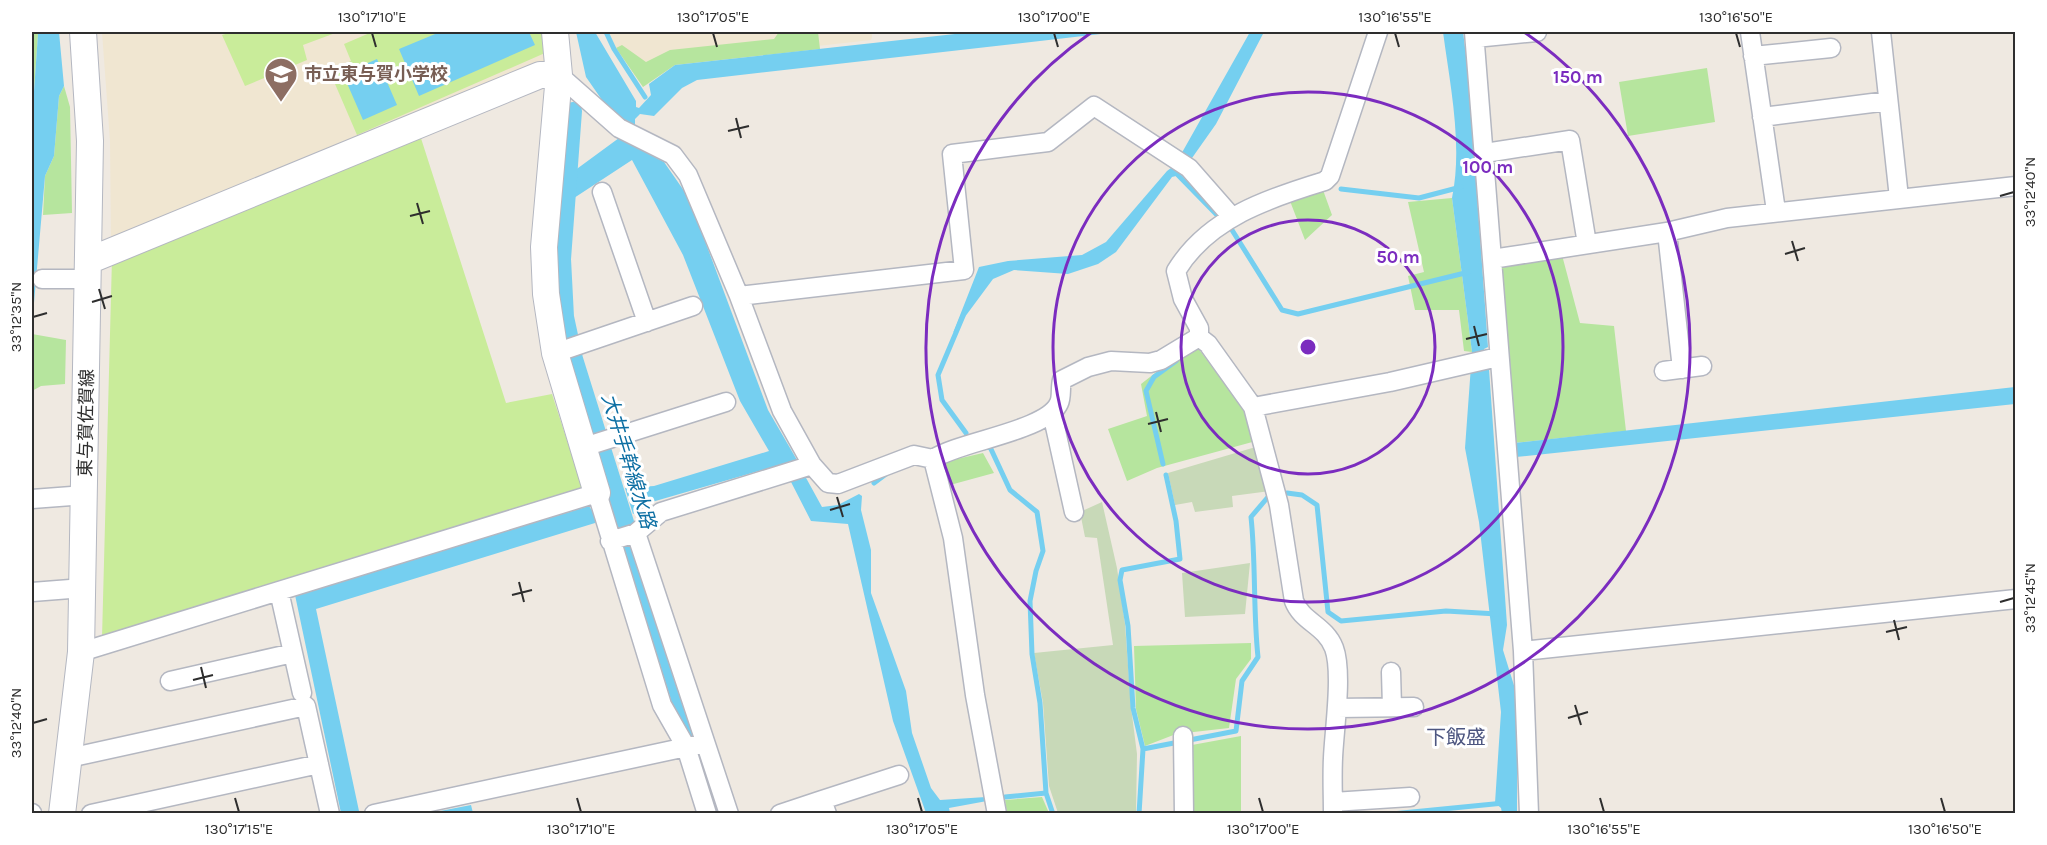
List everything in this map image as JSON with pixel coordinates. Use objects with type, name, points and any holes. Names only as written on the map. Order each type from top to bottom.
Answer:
[{"type":"street","name":"東与賀佐賀線","points":[[62,813],[81,652],[83,588],[90,141],[82,32]]},
{"type":"street","points":[[555,32],[559,75],[544,247],[546,294],[594,443],[597,494],[623,537],[705,743],[729,813]]},
{"type":"street","points":[[1199,337],[1199,328],[1183,299],[1176,271],[1189,250],[1232,217],[1278,195],[1325,181],[1330,176],[1378,32]]},
{"type":"street","points":[[1529,813],[1523,651],[1474,35],[1537,32]]},
{"type":"street","points":[[1750,32],[1776,211]]},
{"type":"street","points":[[1881,32],[1899,198]]},
{"type":"street","points":[[1754,56],[1831,48]]},
{"type":"street","points":[[42,279],[88,270],[540,75],[559,75],[619,128],[673,155],[688,175],[739,296],[782,411],[812,465],[828,483],[838,484],[914,455],[933,459],[945,451],[1011,432],[1052,413],[1060,402],[1062,380],[1088,367],[1111,361],[1150,363],[1161,360],[1199,337]]},
{"type":"street","points":[[1762,117],[1888,101]]},
{"type":"street","points":[[739,296],[964,270],[952,154],[1048,142],[1094,106],[1181,163],[1232,217]]},
{"type":"street","points":[[1485,153],[1570,140],[1587,244]]},
{"type":"street","points":[[1492,258],[1667,232],[1727,218],[1776,211],[2016,186]]},
{"type":"street","points":[[602,192],[647,322]]},
{"type":"street","points":[[1667,232],[1682,369]]},
{"type":"street","points":[[565,350],[693,306]]},
{"type":"street","points":[[1199,337],[1208,344],[1253,407],[1279,505],[1294,602],[1298,612],[1321,627],[1330,638],[1336,652],[1337,708],[1333,808],[1410,797]]},
{"type":"street","points":[[1253,407],[1390,382],[1498,357]]},
{"type":"street","points":[[1664,371],[1702,366]]},
{"type":"street","points":[[594,443],[726,402]]},
{"type":"street","points":[[1052,413],[1074,512]]},
{"type":"street","points":[[933,459],[953,538],[975,695],[997,813]]},
{"type":"street","points":[[623,537],[661,512],[812,465]]},
{"type":"street","points":[[81,652],[597,494]]},
{"type":"street","points":[[32,499],[85,495]]},
{"type":"street","points":[[623,537],[662,705],[686,747],[707,813]]},
{"type":"street","points":[[32,592],[83,588]]},
{"type":"street","points":[[279,591],[302,693]]},
{"type":"street","points":[[1523,651],[2016,599]]},
{"type":"street","points":[[170,681],[293,653]]},
{"type":"street","points":[[1391,672],[1392,707]]},
{"type":"street","points":[[69,756],[78,756],[306,706],[330,813]]},
{"type":"street","points":[[1337,708],[1414,707]]},
{"type":"street","points":[[1183,740],[1184,813]]},
{"type":"street","points":[[374,813],[705,743]]},
{"type":"street","points":[[91,813],[319,764]]},
{"type":"street","points":[[780,813],[825,807],[899,775]]},
{"type":"shaded area","name":"市立東与賀小学校","points":[[102,32],[544,32],[545,66],[111,244],[110,141]]},
{"type":"shaded area","points":[[609,32],[872,32],[872,37],[871,40],[675,62],[643,87],[616,48]]},
{"type":"green space","points":[[32,32],[38,34],[32,120]]},
{"type":"green space","points":[[232,32],[338,32],[303,45],[307,60],[245,86],[222,35]]},
{"type":"green space","points":[[372,32],[544,32],[545,53],[357,135],[329,70],[351,61],[344,44]]},
{"type":"green space","points":[[779,32],[818,32],[820,49],[675,65],[643,87],[616,48],[622,45],[646,62],[670,50],[774,39]]},
{"type":"green space","points":[[1707,68],[1715,122],[1628,136],[1619,82]]},
{"type":"green space","points":[[64,86],[70,107],[72,213],[43,215],[45,176],[54,156],[59,96]]},
{"type":"green space","points":[[419,132],[506,403],[552,394],[584,493],[102,638],[112,258]]},
{"type":"green space","points":[[1323,190],[1332,215],[1305,240],[1290,201]]},
{"type":"green space","points":[[1452,198],[1472,352],[1464,351],[1459,310],[1415,310],[1408,276],[1424,272],[1408,202]]},
{"type":"green space","points":[[1562,255],[1580,323],[1614,326],[1626,431],[1514,443],[1501,266]]},
{"type":"green space","points":[[32,334],[66,340],[65,384],[41,386],[32,391]]},
{"type":"green space","points":[[1198,348],[1246,412],[1256,441],[1157,468],[1127,481],[1108,429],[1147,416],[1141,384],[1159,370]]},
{"type":"green space","points":[[1259,446],[1270,491],[1232,496],[1233,507],[1195,512],[1192,502],[1175,505],[1168,473]]},
{"type":"green space","points":[[983,453],[994,473],[950,485],[944,462]]},
{"type":"green space","points":[[1102,502],[1117,568],[1125,624],[1137,754],[1136,813],[1058,813],[1049,786],[1043,703],[1034,653],[1113,645],[1097,538],[1085,537],[1080,512]]},
{"type":"green space","points":[[1250,563],[1245,614],[1185,617],[1182,573]]},
{"type":"green space","points":[[1251,643],[1251,659],[1236,679],[1229,728],[1176,734],[1145,746],[1136,709],[1134,646]]},
{"type":"green space","points":[[1241,736],[1241,813],[1191,814],[1192,745]]},
{"type":"green space","points":[[1042,797],[1049,813],[1007,813],[1005,800]]},
{"type":"water","points":[[36,32],[59,32],[64,86],[59,96],[54,156],[45,176],[32,326],[32,120],[38,34]]},
{"type":"water","points":[[440,32],[529,32],[535,45],[419,96],[399,49]]},
{"type":"water","points":[[576,32],[595,32],[636,101],[636,107],[639,108],[651,95],[649,84],[675,65],[973,32],[1118,32],[697,80],[682,88],[654,116],[640,114],[635,119],[635,127],[611,113],[586,77]]},
{"type":"water","points":[[1250,32],[1264,32],[1216,124],[1180,175],[1172,177],[1116,252],[1098,264],[1068,274],[1014,270],[993,279],[953,333],[979,267],[1008,261],[1082,255],[1106,242],[1167,171],[1175,165]]},
{"type":"water","points":[[1443,32],[1463,32],[1468,70],[1488,347],[1484,349],[1483,365],[1489,369],[1507,625],[1503,650],[1517,695],[1517,813],[1502,813],[1501,808],[1495,803],[1501,712],[1479,522],[1465,448],[1472,352],[1452,198],[1456,136]]},
{"type":"water","points":[[377,59],[397,105],[363,120],[343,74]]},
{"type":"water","points":[[619,138],[664,162],[689,198],[768,410],[797,460],[652,502],[633,514],[625,488],[654,486],[769,451],[740,401],[683,255],[632,160],[574,198],[574,171]]},
{"type":"water","points":[[2015,387],[2015,404],[1516,457],[1514,443]]},
{"type":"water","points":[[805,476],[822,507],[838,505],[859,494],[862,496],[861,510],[871,550],[871,593],[906,691],[912,733],[931,788],[940,800],[986,797],[987,801],[949,808],[950,813],[926,813],[893,721],[848,524],[811,521],[790,480]]},
{"type":"water","points":[[589,506],[595,515],[595,523],[316,609],[359,811],[341,813],[295,595]]},
{"type":"water","points":[[471,805],[473,813],[430,813]]},
{"type":"waterway","points":[[606,32],[614,49],[645,97]]},
{"type":"waterway","name":"大井手幹線水路","points":[[573,111],[562,259],[565,317],[574,359],[716,814]]},
{"type":"waterway","points":[[1175,172],[1216,214]]},
{"type":"waterway","points":[[1341,189],[1419,198],[1461,187]]},
{"type":"waterway","points":[[1232,230],[1282,310],[1298,314],[1469,272]]},
{"type":"waterway","points":[[963,316],[938,375],[942,400],[966,433]]},
{"type":"waterway","points":[[1163,464],[1146,391],[1154,377],[1176,361]]},
{"type":"waterway","points":[[983,448],[990,447],[1010,490],[1037,512],[1043,551],[1030,601],[1032,654],[1040,703],[1046,793],[1053,814]]},
{"type":"waterway","points":[[874,483],[886,474]]},
{"type":"waterway","points":[[1143,749],[1133,708],[1128,626],[1120,580],[1122,570],[1180,559],[1176,521],[1166,475]]},
{"type":"waterway","points":[[1287,493],[1302,495],[1317,505],[1328,612],[1341,621],[1446,611],[1497,614]]},
{"type":"waterway","points":[[1139,814],[1143,749],[1236,731],[1242,681],[1258,657],[1251,517],[1268,497]]},
{"type":"waterway","points":[[1005,797],[1046,793]]},
{"type":"waterway","points":[[1392,814],[1504,803]]},
{"type":"place","name":"市立東与賀小学校","points":[[281,103]]},
{"type":"district","name":"下飯盛","points":[[1456,737]]}]
